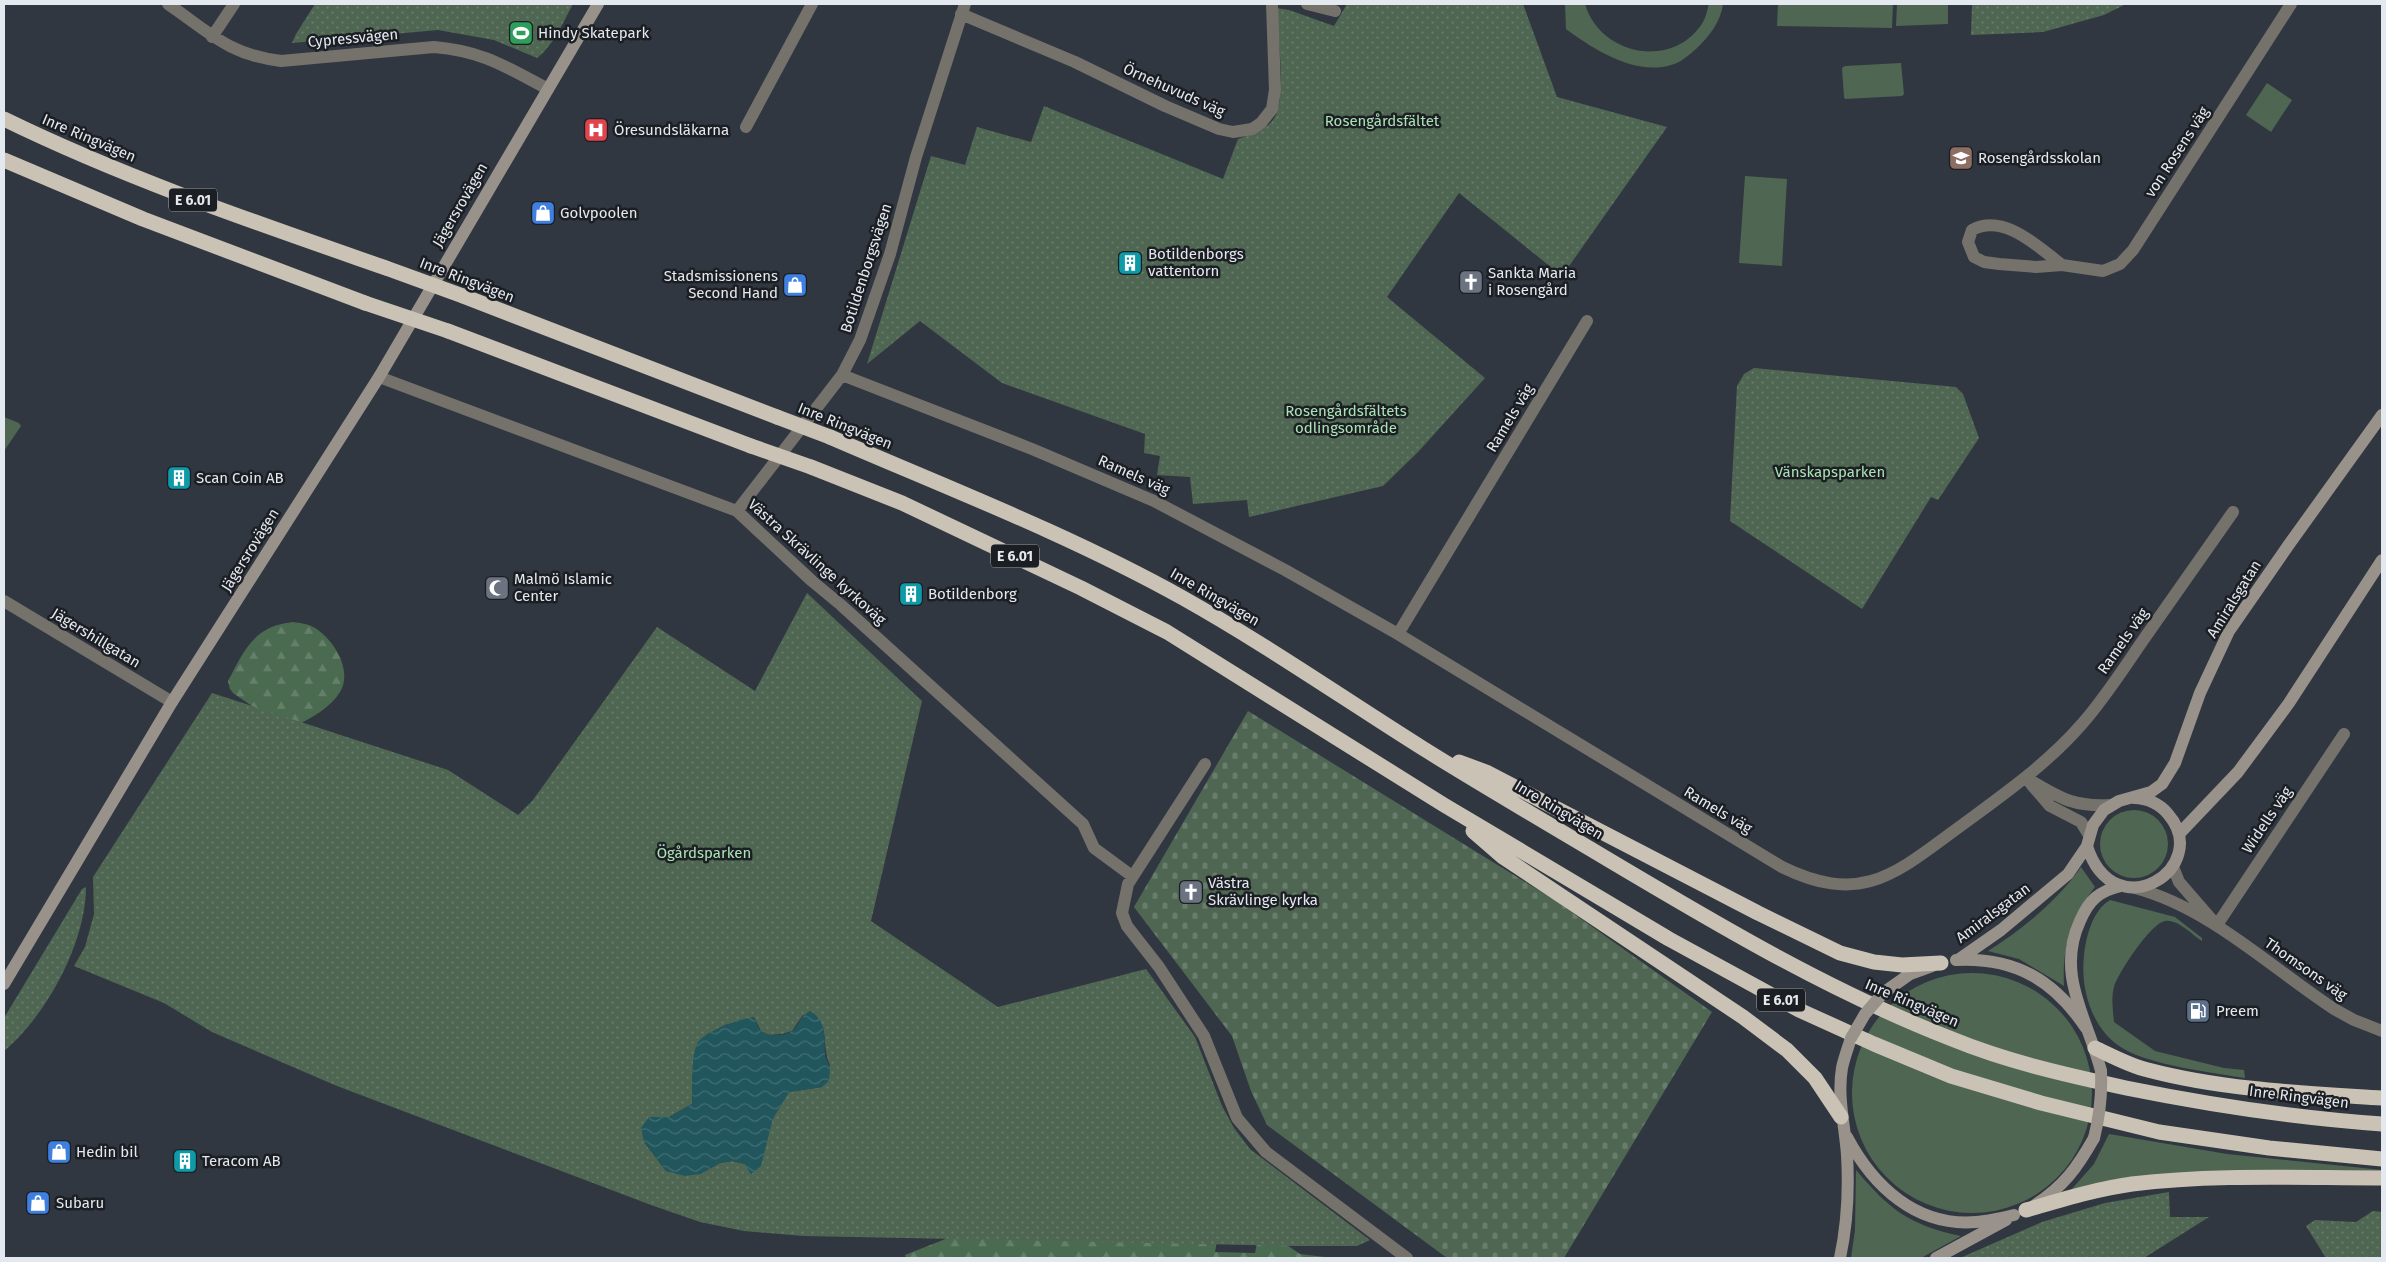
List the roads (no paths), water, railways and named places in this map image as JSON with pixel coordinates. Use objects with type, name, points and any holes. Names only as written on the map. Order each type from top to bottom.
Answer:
[{"type":"highway","points":[[4,115],[46,140]]},
{"type":"highway","name":"Inre Ringvägen","points":[[4,119],[46,140],[218,209],[463,296],[830,437],[1095,551],[1268,648],[1424,749],[1684,905],[1821,982],[1956,1041],[2050,1071],[2166,1096],[2274,1113],[2382,1124]]},
{"type":"highway","name":"E 6.01","points":[[4,160],[66,188],[202,242],[365,303],[448,331],[902,503],[1082,588],[1167,632],[1444,805],[1669,939],[1799,1010],[1874,1044],[1951,1076],[2041,1103],[2159,1132],[2278,1149],[2382,1159]]},
{"type":"highway","points":[[4,165],[66,188]]},
{"type":"highway","points":[[1424,749],[1486,772],[1773,921],[1840,953],[1874,962],[1902,965],[1941,963]]},
{"type":"highway","points":[[1444,805],[1503,857],[1743,1017],[1787,1050],[1815,1078],[1843,1124]]},
{"type":"highway","points":[[2095,1048],[2147,1070],[2223,1084],[2287,1092],[2382,1098]]},
{"type":"highway","points":[[2020,1213],[2077,1195],[2122,1186],[2186,1179],[2382,1178]]},
{"type":"main road","name":"Jägersrovägen","points":[[4,984],[172,702],[379,377],[598,4]]},
{"type":"main road","points":[[2368,433],[2382,407]]},
{"type":"main road","name":"Amiralsgatan","points":[[1958,960],[2001,930],[2050,891],[2068,874],[2088,841],[2096,818],[2110,805],[2151,792],[2162,784],[2170,772],[2200,693],[2229,632],[2382,415]]},
{"type":"main road","points":[[2088,841],[2097,868],[2106,878],[2121,886],[2135,888],[2147,887],[2160,880],[2173,867],[2179,852],[2179,834],[2238,772],[2289,703],[2382,560]]},
{"type":"main road","name":"Amiralsgatan","points":[[2127,799],[2139,798],[2158,805],[2171,817],[2179,834]]},
{"type":"main road","name":"Amiralsgatan","points":[[1936,1258],[2020,1213],[2054,1192],[2077,1168],[2094,1138],[2101,1109],[2101,1071],[2095,1048],[2086,1028],[2073,988],[2070,960],[2073,936],[2090,902],[2106,890],[2121,886]]},
{"type":"main road","name":"Amiralsgatan","points":[[1840,1258],[1846,1220],[1847,1187],[1842,1068],[1851,1038],[1865,1014],[1883,993],[1910,974],[1941,963],[1958,960],[1983,960],[2000,963],[2032,974],[2060,994],[2072,1006],[2086,1028]]},
{"type":"main road","name":"Amiralsgatan","points":[[1843,1124],[1858,1157],[1874,1180],[1895,1198],[1920,1212],[1947,1220],[1975,1222],[2020,1213]]},
{"type":"street","name":"Cypressvägen","points":[[168,4],[212,37],[241,52],[261,58],[281,61],[434,47],[456,49],[485,56],[548,89]]},
{"type":"street","points":[[212,37],[234,4]]},
{"type":"street","points":[[746,127],[812,4]]},
{"type":"street","name":"Örnehuvuds väg","points":[[963,9],[1165,106],[1219,129],[1233,132],[1252,129],[1261,123],[1272,109],[1275,90],[1272,4]]},
{"type":"street","points":[[1307,4],[1335,11]]},
{"type":"street","name":"von Rosens väg","points":[[2062,264],[2027,239],[2001,226],[1982,224],[1972,230],[1968,242],[1974,257],[1984,262],[2036,266],[2062,264],[2103,271],[2120,264],[2133,250],[2291,4]]},
{"type":"street","name":"Botildenborgsvägen","points":[[737,511],[842,375],[860,340],[890,254],[916,157],[963,9]]},
{"type":"street","name":"Ramels väg","points":[[1398,634],[1587,321]]},
{"type":"street","name":"Ramels väg","points":[[842,375],[1032,449],[1154,501],[1285,570],[1398,634],[1782,867],[1806,879],[1846,885],[1867,882],[1889,875],[1914,862],[2026,778],[2065,742],[2095,708],[2233,512]]},
{"type":"street","name":"Västra Skrävlinge kyrkoväg","points":[[379,377],[737,511],[812,582],[841,605],[1083,824],[1094,848],[1132,876]]},
{"type":"street","name":"Jägershillgatan","points":[[4,601],[172,702]]},
{"type":"street","name":"Widells väg","points":[[2217,926],[2344,734]]},
{"type":"street","points":[[1206,764],[1128,884],[1122,913],[1127,926],[1159,967],[1204,1036],[1237,1118],[1266,1152],[1407,1258]]},
{"type":"street","points":[[2026,778],[2072,804],[2082,806],[2110,805]]},
{"type":"street","points":[[2026,778],[2050,806],[2081,822],[2088,841]]},
{"type":"street","name":"Thomsons väg","points":[[2173,867],[2179,882],[2217,926]]},
{"type":"street","name":"Thomsons väg","points":[[2135,888],[2182,906],[2217,926],[2334,1009],[2354,1020],[2382,1031]]},
{"type":"water","points":[[810,1011],[819,1019],[824,1030],[825,1055],[830,1068],[829,1081],[822,1087],[789,1092],[773,1118],[761,1166],[751,1174],[745,1164],[732,1161],[720,1163],[700,1174],[685,1176],[666,1171],[644,1142],[641,1128],[649,1117],[669,1117],[692,1104],[693,1063],[695,1048],[698,1042],[722,1027],[754,1017],[759,1028],[764,1033],[772,1035],[785,1034],[795,1029]]},
{"type":"place","name":"Hindy Skatepark","points":[[521,33]]},
{"type":"place","name":"Öresundsläkarna","points":[[596,130]]},
{"type":"place","name":"Rosengårdsskolan","points":[[1961,158]]},
{"type":"place","name":"Golvpoolen","points":[[543,213]]},
{"type":"place","name":"Botildenborgs vattentorn","points":[[1130,263]]},
{"type":"place","name":"Sankta Maria i Rosengård","points":[[1471,282]]},
{"type":"place","name":"Stadsmissionens Second Hand","points":[[795,285]]},
{"type":"place","name":"Scan Coin AB","points":[[179,478]]},
{"type":"place","name":"Malmö Islamic Center","points":[[497,588]]},
{"type":"place","name":"Botildenborg","points":[[911,594]]},
{"type":"place","name":"Västra Skrävlinge kyrka","points":[[1191,892]]},
{"type":"place","name":"Preem","points":[[2198,1011]]},
{"type":"place","name":"Hedin bil","points":[[59,1152]]},
{"type":"place","name":"Teracom AB","points":[[185,1161]]},
{"type":"place","name":"Subaru","points":[[38,1203]]},
{"type":"park label","name":"Rosengårdsfältet","points":[[1382,121]]},
{"type":"park label","name":"Rosengårdsfältets odlingsområde","points":[[1346,420]]},
{"type":"park label","name":"Vänskapsparken","points":[[1830,472]]},
{"type":"park label","name":"Ögårdsparken","points":[[704,853]]}]
